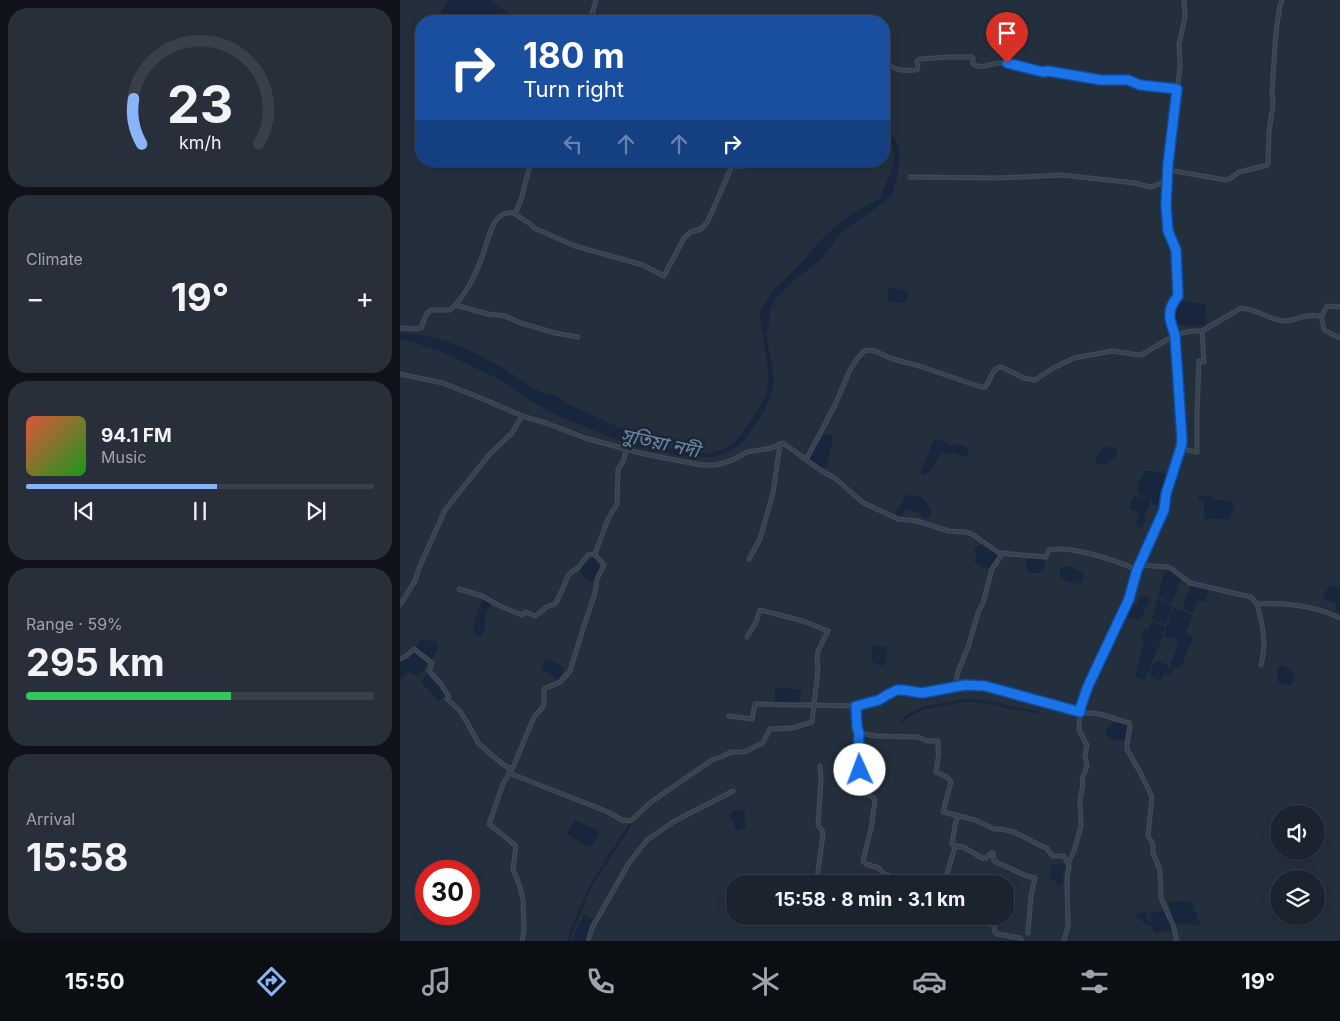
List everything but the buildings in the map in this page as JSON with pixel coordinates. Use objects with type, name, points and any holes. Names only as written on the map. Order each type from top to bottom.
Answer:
[{"type":"street","points":[[592,15],[596,0]]},
{"type":"street","points":[[1068,863],[1074,851],[1081,826],[1080,800],[1082,779],[1087,766],[1085,756],[1086,744],[1079,730],[1081,706],[1088,686],[1129,599],[1137,570],[1164,510],[1166,494],[1181,449],[1175,335],[1170,321],[1170,308],[1172,302],[1178,296],[1177,262],[1176,250],[1168,231],[1166,206],[1168,170],[1180,67],[1179,44],[1185,17],[1184,0]]},
{"type":"street","points":[[1168,170],[1226,180],[1239,172],[1268,165],[1276,32],[1282,0]]},
{"type":"street","points":[[890,66],[896,70],[917,70],[916,61],[920,60],[972,57],[973,64],[976,66],[1001,62],[1043,72],[1048,71],[1101,80],[1128,80],[1140,85],[1177,89]]},
{"type":"street","points":[[515,214],[521,200],[529,167]]},
{"type":"street","points":[[400,328],[416,330],[421,328],[427,313],[431,310],[450,310],[455,305],[474,275],[498,218],[510,212],[530,223],[534,228],[574,246],[643,265],[664,276],[684,238],[691,232],[701,229],[708,220],[731,167]]},
{"type":"street","points":[[910,177],[998,178],[1054,175],[1127,182],[1150,187],[1154,187],[1160,182],[1168,183]]},
{"type":"street","points":[[455,305],[488,314],[505,316],[555,333],[578,337]]},
{"type":"street","points":[[1340,307],[1327,306],[1321,316],[1324,330],[1340,338]]},
{"type":"street","points":[[806,460],[835,405],[850,370],[856,359],[864,351],[877,352],[890,358],[985,387],[998,366],[1024,378],[1035,380],[1053,368],[1074,358],[1112,351],[1143,354],[1175,335],[1191,331],[1202,331],[1241,308],[1268,318],[1282,320],[1321,316]]},
{"type":"street","points":[[1181,449],[1197,452],[1196,415],[1199,361],[1204,362],[1202,331]]},
{"type":"street","points":[[400,374],[450,386],[522,416],[585,438],[644,454],[716,465],[733,460],[747,452],[772,448],[783,443],[836,479],[862,502],[898,519],[917,521],[949,531],[972,534],[999,553],[1046,557],[1050,550],[1055,548],[1080,552],[1137,570]]},
{"type":"street","points":[[400,605],[415,581],[445,510],[489,455],[512,433],[522,416]]},
{"type":"street","points":[[749,559],[760,539],[773,493],[780,444]]},
{"type":"street","points":[[522,941],[524,931],[523,900],[513,869],[516,846],[489,824],[502,784],[511,769],[534,717],[543,707],[544,689],[560,682],[570,672],[594,596],[597,579],[604,565],[596,554],[608,519],[617,504],[618,469],[623,462],[627,449]]},
{"type":"street","points":[[955,687],[958,672],[983,604],[992,569],[1003,553]]},
{"type":"street","points":[[459,589],[482,596],[522,615],[526,612],[535,616],[546,607],[555,604],[571,572],[578,568],[588,556],[596,554]]},
{"type":"street","points":[[1140,565],[1172,569],[1190,583],[1251,597],[1257,604],[1264,636],[1261,665]]},
{"type":"street","points":[[1257,604],[1300,606],[1340,618]]},
{"type":"street","points":[[509,773],[628,821],[635,818],[651,802],[712,760],[730,752],[744,752],[763,743],[770,729],[792,728],[812,722],[818,670],[818,651],[828,631],[803,621],[760,610],[756,622],[747,636]]},
{"type":"street","points":[[400,659],[404,658],[414,649],[432,663],[429,671],[441,684],[449,697],[447,700],[466,719],[479,744],[511,769]]},
{"type":"street","points":[[729,716],[752,720],[755,704],[856,706],[879,700],[897,690],[922,693],[965,685],[985,686],[1080,712],[1100,714],[1129,723],[1127,749],[1148,786],[1152,797],[1148,836],[1153,844],[1153,853],[1160,870],[1161,898],[1173,925],[1176,941]]},
{"type":"street","points":[[856,706],[859,733],[859,790],[874,797],[875,800],[871,829],[862,861],[879,868],[886,875]]},
{"type":"street","points":[[859,733],[876,736],[918,737],[927,741],[938,741],[939,751],[936,772],[947,776],[951,782],[943,811],[975,820],[994,829],[1014,832],[1041,846],[1045,846],[1053,856],[1064,856],[1069,869],[1066,879],[1068,926],[1064,941]]},
{"type":"street","points":[[817,875],[823,835],[822,830],[818,826],[820,766]]},
{"type":"street","points":[[588,941],[592,928],[629,863],[647,840],[673,822],[733,791]]},
{"type":"street","points":[[958,816],[952,844],[963,847],[982,858],[986,858],[993,853],[994,860],[1035,878],[1031,896],[1028,933]]},
{"type":"street","points":[[947,875],[956,846]]},
{"type":"street","points":[[992,925],[995,926],[994,930],[997,934],[1020,938],[1022,941]]},
{"type":"water","points":[[448,0],[491,0],[509,15],[439,15]]},
{"type":"water","points":[[890,133],[895,139],[900,154],[897,178],[892,195],[844,230],[814,265],[777,297],[769,311],[770,319],[766,335],[774,377],[771,395],[763,413],[745,439],[740,445],[728,452],[709,457],[690,457],[630,445],[554,414],[529,400],[501,380],[437,350],[400,340],[400,333],[427,336],[453,344],[490,360],[537,390],[558,397],[568,404],[640,439],[697,453],[714,452],[722,449],[729,446],[741,435],[763,402],[766,393],[768,373],[760,317],[761,309],[774,289],[824,237],[850,215],[879,199],[892,170],[894,159]]},
{"type":"water","points":[[891,287],[906,291],[908,295],[906,302],[897,303],[888,300],[887,293]]},
{"type":"water","points":[[1174,302],[1206,304],[1206,325],[1176,325],[1172,313],[1173,304]]},
{"type":"water","points":[[825,434],[832,436],[833,440],[824,471],[808,460]]},
{"type":"water","points":[[934,439],[952,446],[959,444],[968,448],[969,452],[965,457],[953,452],[949,454],[942,453],[928,474],[923,475],[921,471]]},
{"type":"water","points":[[1103,446],[1116,449],[1118,453],[1109,463],[1103,465],[1096,463],[1096,458]]},
{"type":"water","points":[[1144,472],[1158,472],[1168,476],[1162,505],[1154,505],[1151,498],[1138,494],[1139,483]]},
{"type":"water","points":[[906,494],[913,497],[916,495],[925,500],[930,510],[930,517],[922,517],[920,513],[908,510],[904,510],[901,518],[895,515]]},
{"type":"water","points":[[1199,494],[1233,502],[1234,507],[1230,520],[1205,519],[1204,503],[1198,498]]},
{"type":"water","points":[[1134,496],[1151,500],[1147,511],[1143,514],[1145,521],[1141,528],[1136,527],[1136,520],[1140,514],[1130,509]]},
{"type":"water","points":[[982,544],[999,555],[990,568],[984,568],[974,562],[977,555],[974,551],[977,546]]},
{"type":"water","points":[[592,556],[603,564],[595,578],[589,581],[580,573],[580,568],[588,557]]},
{"type":"water","points":[[1036,557],[1045,560],[1045,568],[1041,573],[1030,573],[1027,571],[1026,564],[1028,559]]},
{"type":"water","points":[[1068,566],[1083,572],[1084,577],[1081,584],[1068,582],[1061,577],[1060,570],[1062,567]]},
{"type":"water","points":[[1168,569],[1181,579],[1175,597],[1171,602],[1158,597],[1164,573]]},
{"type":"water","points":[[1191,585],[1209,590],[1205,602],[1197,601],[1193,612],[1182,609]]},
{"type":"water","points":[[1331,586],[1340,589],[1340,616],[1335,602],[1322,598]]},
{"type":"water","points":[[1141,596],[1149,597],[1150,599],[1147,607],[1140,606],[1144,609],[1141,618],[1139,620],[1126,617],[1124,614],[1126,608],[1139,605],[1137,603]]},
{"type":"water","points":[[483,599],[491,604],[486,617],[485,630],[479,637],[475,635],[473,628]]},
{"type":"water","points":[[1158,600],[1172,606],[1166,624],[1153,621],[1152,618]]},
{"type":"water","points":[[1174,608],[1192,616],[1186,633],[1192,636],[1192,640],[1182,665],[1177,668],[1170,665],[1170,663],[1177,649],[1178,642],[1176,639],[1165,637],[1164,635]]},
{"type":"water","points":[[1152,622],[1165,628],[1163,633],[1155,631],[1163,636],[1148,673],[1143,680],[1135,675],[1144,641],[1140,637],[1144,629],[1150,629],[1149,626]]},
{"type":"water","points":[[423,639],[430,640],[427,647],[431,641],[436,642],[438,646],[432,659],[424,655],[427,648],[423,655],[416,648]]},
{"type":"water","points":[[873,645],[888,648],[884,666],[873,662]]},
{"type":"water","points":[[414,651],[428,662],[420,675],[417,676],[408,672],[400,680],[400,662]]},
{"type":"water","points":[[546,659],[556,662],[564,668],[558,679],[542,668]]},
{"type":"water","points":[[1158,661],[1167,665],[1168,668],[1173,667],[1174,669],[1171,676],[1167,676],[1166,671],[1160,681],[1151,677],[1151,669],[1155,662]]},
{"type":"water","points":[[1280,665],[1289,669],[1295,675],[1290,686],[1278,682],[1277,669]]},
{"type":"water","points":[[427,673],[445,695],[439,701],[421,682]]},
{"type":"water","points":[[775,687],[801,690],[800,703],[775,703]]},
{"type":"water","points":[[1119,722],[1128,726],[1125,741],[1114,740],[1106,735],[1106,729],[1113,723]]},
{"type":"water","points":[[744,810],[746,826],[736,831],[730,815],[733,811]]},
{"type":"water","points":[[575,820],[597,830],[599,833],[590,848],[567,834]]},
{"type":"water","points":[[1051,864],[1064,864],[1068,866],[1066,869],[1061,869],[1064,871],[1062,885],[1056,885],[1055,880],[1049,880],[1050,870],[1056,871],[1058,869],[1051,868]]},
{"type":"water","points":[[1170,901],[1193,902],[1193,910],[1197,912],[1197,919],[1200,920],[1199,926],[1183,923],[1175,924],[1168,904]]},
{"type":"water","points":[[1163,911],[1169,919],[1172,931],[1155,932],[1151,926],[1136,916],[1146,912],[1147,919],[1151,922],[1150,914]]},
{"type":"water","points":[[584,915],[593,920],[586,941],[573,941],[574,934]]},
{"type":"waterway","points":[[901,722],[909,715],[924,708],[967,700],[1039,712]]},
{"type":"waterway","points":[[569,941],[591,885],[630,825]]},
{"type":"route","points":[[860,770],[856,706],[879,700],[897,690],[922,693],[965,685],[985,686],[1080,712],[1088,686],[1129,599],[1137,570],[1164,510],[1166,494],[1180,454],[1182,440],[1175,335],[1170,321],[1170,308],[1172,302],[1178,296],[1177,262],[1176,250],[1168,231],[1166,215],[1168,164],[1177,89],[1140,85],[1128,80],[1101,80],[1048,71],[1043,72],[1007,63]]},
{"type":"water label","name":"সুতিয়া নদী","points":[[660,443]]}]
